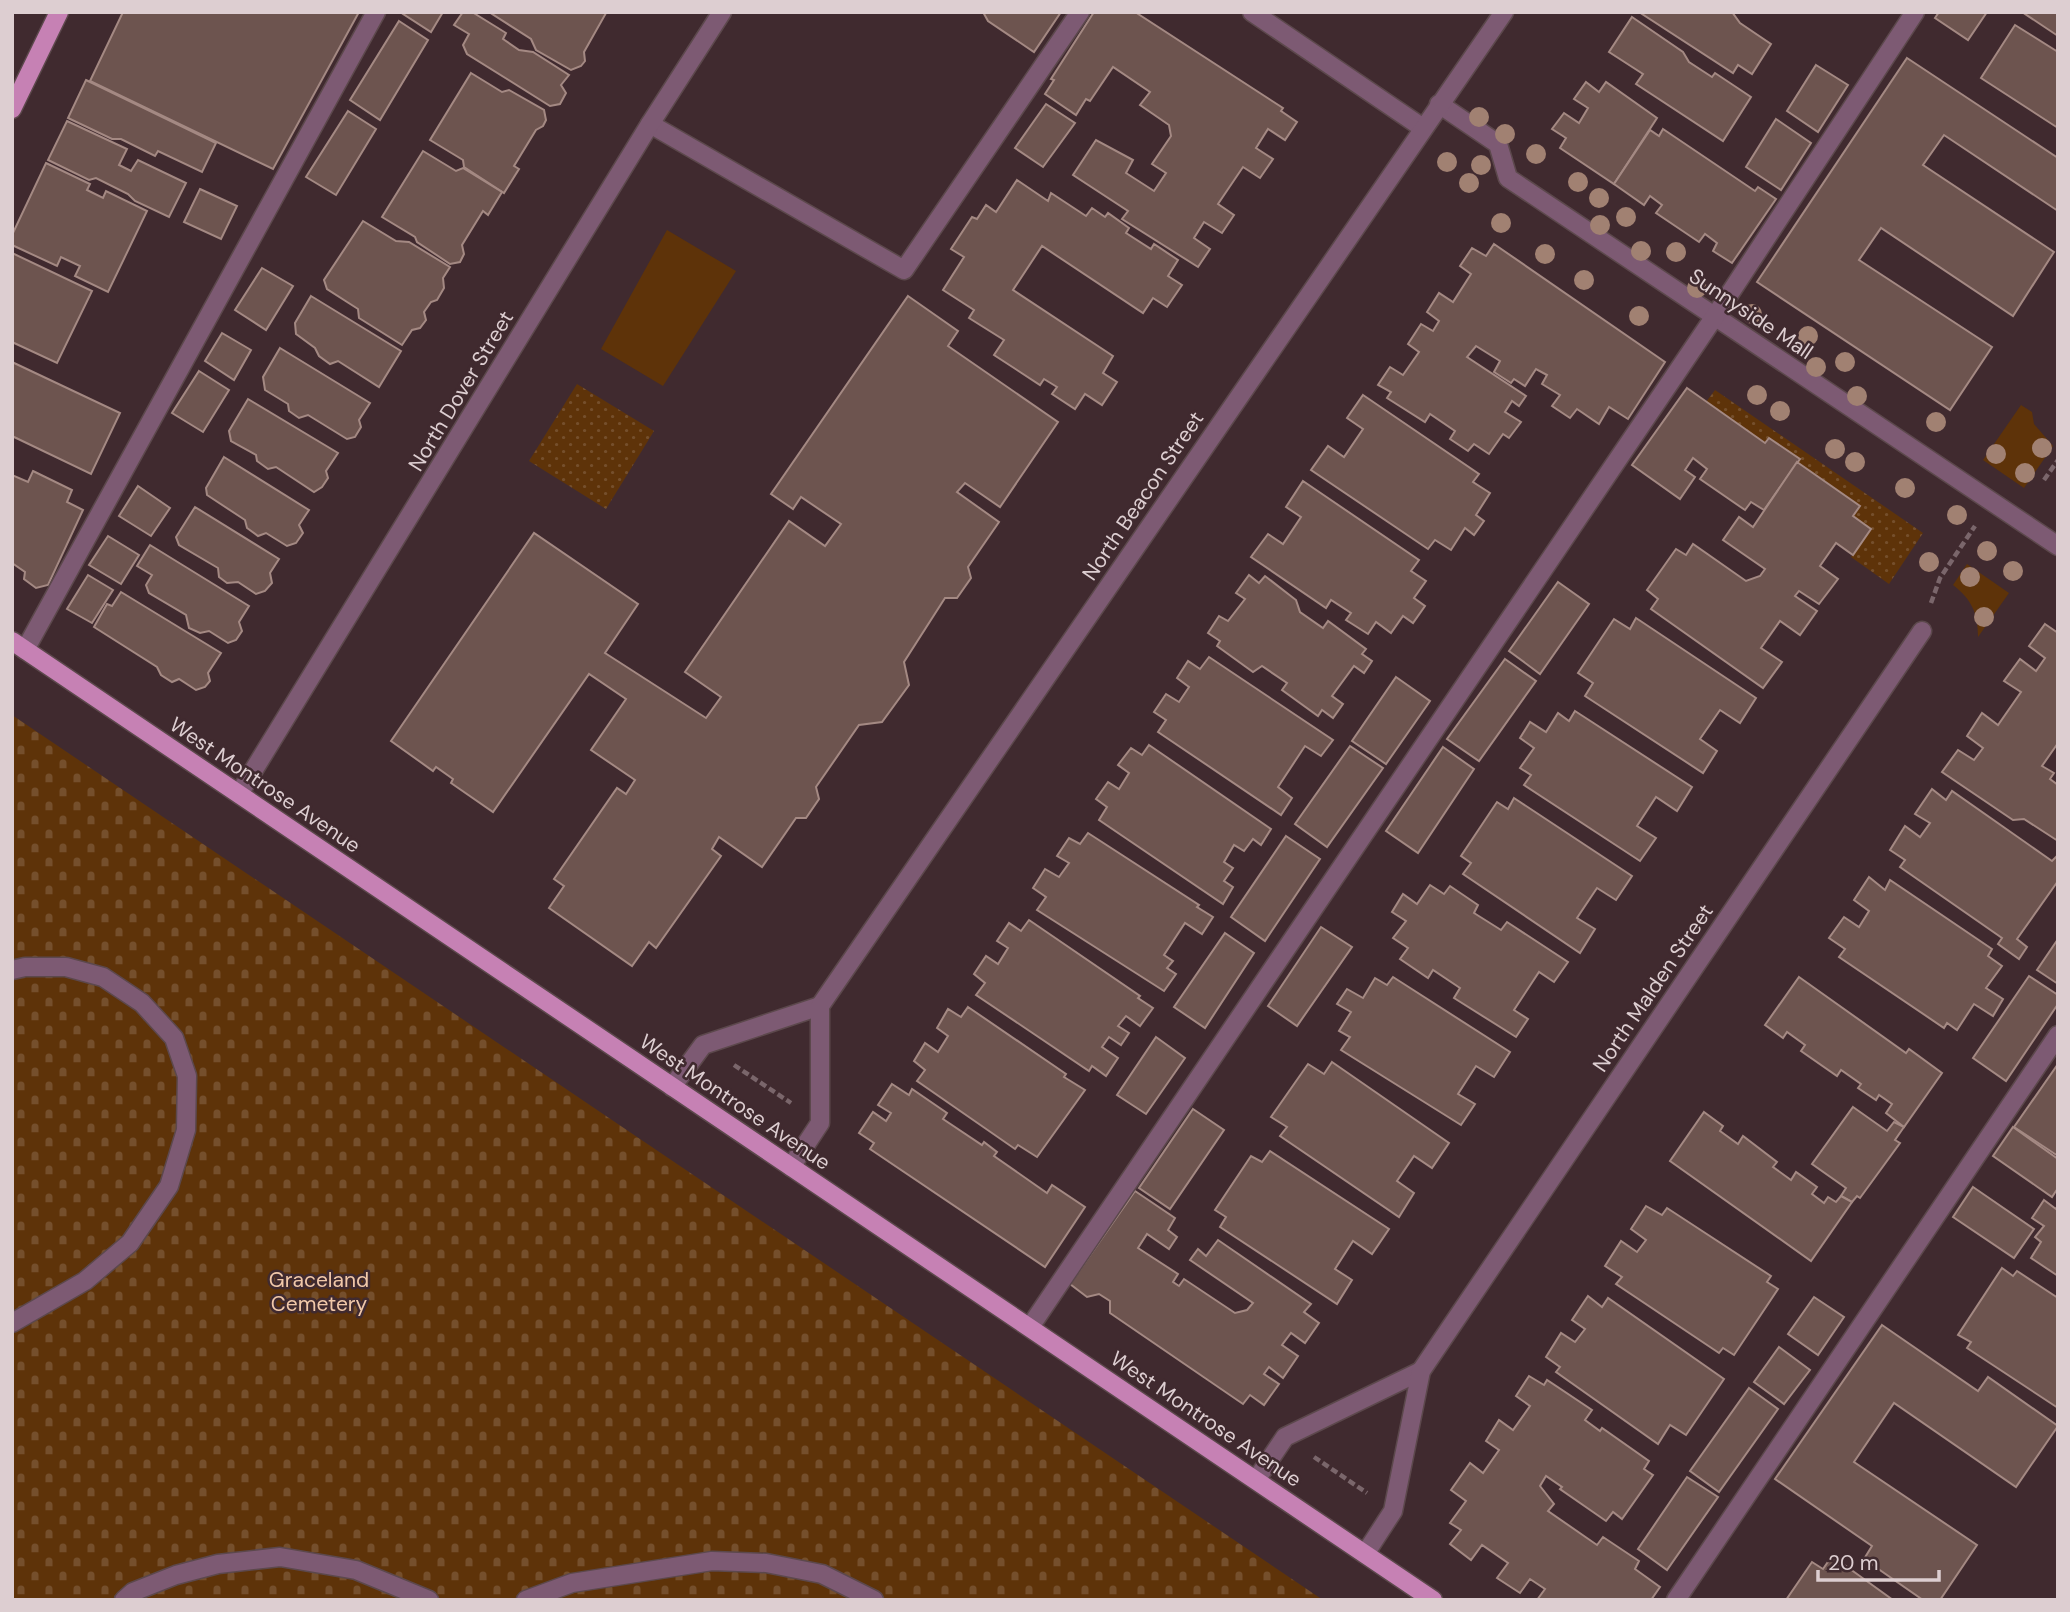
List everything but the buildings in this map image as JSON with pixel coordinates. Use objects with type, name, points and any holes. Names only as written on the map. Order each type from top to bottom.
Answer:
[{"type":"main road","points":[[12,109],[59,12]]},
{"type":"main road","name":"West Montrose Avenue","points":[[18,645],[1433,1600]]},
{"type":"street","points":[[18,645],[376,12]]},
{"type":"street","name":"North Dover Street","points":[[239,794],[650,124],[722,12]]},
{"type":"street","points":[[650,124],[904,270],[1080,12]]},
{"type":"street","points":[[1252,12],[1423,128]]},
{"type":"street","name":"North Beacon Street","points":[[820,1006],[1504,12]]},
{"type":"street","points":[[1030,1327],[1715,316],[1915,12]]},
{"type":"street","name":"Sunnyside Mall","points":[[1439,104],[1498,144],[1508,178],[2058,546]]},
{"type":"street","name":"North Malden Street","points":[[1365,1554],[1393,1511],[1421,1371],[1922,631]]},
{"type":"street","points":[[12,970],[25,967],[66,967],[103,977],[142,1003],[174,1038],[187,1076],[186,1130],[169,1186],[138,1231],[130,1242],[85,1281],[12,1324]]},
{"type":"street","points":[[672,1087],[703,1045],[820,1006],[820,1123],[792,1167]]},
{"type":"street","points":[[1676,1600],[2058,1035]]},
{"type":"street","points":[[1256,1480],[1285,1437],[1421,1371]]},
{"type":"street","points":[[124,1600],[133,1592],[176,1575],[218,1564],[280,1557],[356,1570],[429,1600]]},
{"type":"street","points":[[526,1600],[572,1583],[712,1561],[765,1563],[822,1574],[874,1600]]},
{"type":"path","points":[[2044,480],[2058,460]]},
{"type":"path","points":[[1922,631],[1938,582],[1992,503]]},
{"type":"path","points":[[728,1061],[795,1106]]},
{"type":"path","points":[[1310,1454],[1372,1497]]},
{"type":"green space","points":[[667,230],[736,271],[663,386],[601,349]]},
{"type":"green space","points":[[577,384],[654,431],[606,509],[529,461]]},
{"type":"green space","points":[[1715,390],[1923,533],[1889,584],[1851,557],[1871,529],[1853,516],[1860,506],[1797,462],[1799,458],[1770,438],[1765,443],[1706,402]]},
{"type":"green space","points":[[2021,405],[2032,412],[2034,424],[2053,446],[2024,488],[1983,460]]},
{"type":"green space","points":[[1967,564],[2009,593],[1978,637],[1973,608],[1953,585]]},
{"type":"green space","name":"Graceland Cemetery","points":[[12,715],[1323,1600],[12,1600]]}]
